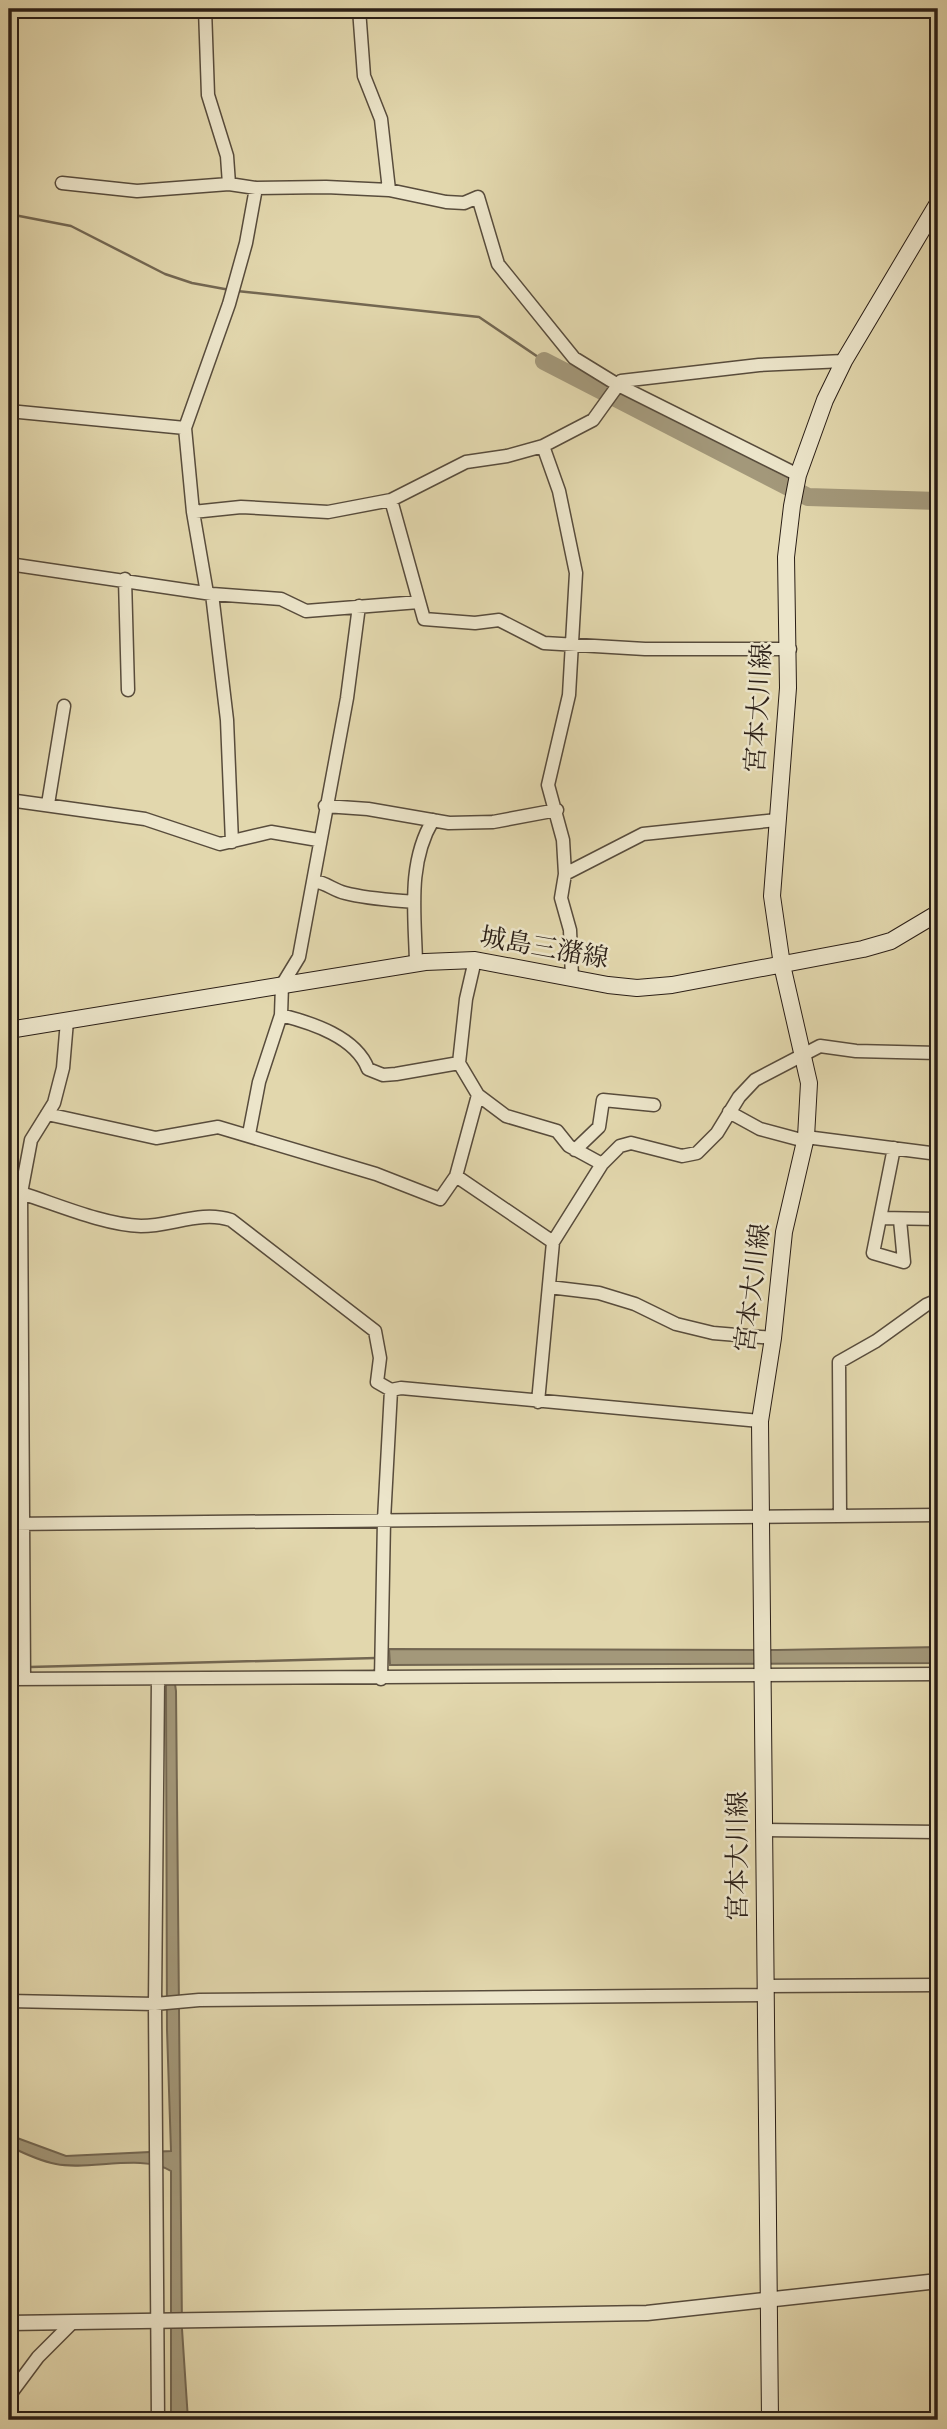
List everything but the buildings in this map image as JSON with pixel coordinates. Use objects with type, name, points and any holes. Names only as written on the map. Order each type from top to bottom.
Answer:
[{"type":"main road","name":"宮本大川線","points":[[770,2420],[760,1421],[773,1338],[784,1232],[805,1139],[809,1083],[782,965],[772,896],[789,649],[786,557],[797,479],[825,400],[844,362],[938,203]]},
{"type":"main road","name":"城島三潴線","points":[[9,1030],[416,963],[475,960],[637,988],[672,985],[863,949],[891,940],[938,913]]},
{"type":"street","points":[[205,9],[208,95],[227,156],[229,184]]},
{"type":"street","points":[[359,9],[364,76],[381,119],[389,190]]},
{"type":"street","points":[[62,183],[137,191],[229,184],[256,188],[389,190],[464,203],[478,197],[498,264],[558,336],[565,351],[618,385],[797,479]]},
{"type":"street","points":[[232,842],[227,720],[209,593],[193,512],[186,428],[229,304],[256,188]]},
{"type":"street","points":[[193,512],[241,506],[328,512],[391,500],[466,462],[507,456],[543,446],[593,420],[621,381],[759,365],[844,362]]},
{"type":"street","points":[[9,411],[186,428]]},
{"type":"street","points":[[543,446],[559,491],[576,573],[569,695],[548,785],[557,810],[563,840],[565,874],[561,898],[570,930],[572,978]]},
{"type":"street","points":[[391,500],[424,619],[474,623],[499,620],[544,643],[645,649],[789,649]]},
{"type":"street","points":[[9,564],[209,593],[281,599],[306,611],[419,602]]},
{"type":"street","points":[[125,579],[128,690]]},
{"type":"street","points":[[249,1134],[259,1082],[281,1015],[282,985],[299,957],[314,881],[318,840],[347,698],[359,606]]},
{"type":"street","points":[[48,804],[64,706]]},
{"type":"street","points":[[9,800],[145,820],[219,844],[271,832],[318,840]]},
{"type":"street","points":[[325,806],[368,809],[449,823],[494,822],[557,810]]},
{"type":"street","points":[[416,963],[414,902],[418,855],[422,839],[433,820]]},
{"type":"street","points":[[565,874],[643,834],[777,820]]},
{"type":"street","points":[[314,881],[328,883],[339,891],[365,898],[414,902]]},
{"type":"street","points":[[475,960],[466,999],[459,1063],[478,1095],[514,1121],[557,1131],[575,1150],[602,1164]]},
{"type":"street","points":[[281,1015],[316,1024],[362,1054],[368,1069],[383,1075],[459,1063]]},
{"type":"street","points":[[24,1679],[24,1524],[15,1235],[31,1140],[54,1103],[63,1068],[67,1021]]},
{"type":"street","points":[[538,1402],[554,1242],[602,1164],[620,1146],[631,1143],[682,1156],[697,1153],[717,1133],[729,1112],[755,1080],[820,1046],[856,1051],[938,1054]]},
{"type":"street","points":[[47,1114],[156,1138],[191,1134],[218,1127],[249,1134],[376,1174],[440,1199],[456,1176],[478,1095]]},
{"type":"street","points":[[575,1150],[599,1127],[603,1100],[654,1105]]},
{"type":"street","points":[[729,1112],[760,1129],[805,1139],[938,1154]]},
{"type":"street","points":[[894,1148],[873,1253],[904,1262],[900,1220]]},
{"type":"street","points":[[456,1176],[554,1242]]},
{"type":"street","points":[[21,1193],[121,1224],[142,1226],[215,1215],[231,1220],[374,1331],[380,1358],[377,1382],[391,1390],[401,1388],[760,1421]]},
{"type":"street","points":[[880,1217],[900,1220],[938,1219]]},
{"type":"street","points":[[549,1287],[598,1293],[635,1304],[676,1324],[713,1333],[773,1338]]},
{"type":"street","points":[[840,1515],[839,1362],[876,1341],[926,1305],[938,1300]]},
{"type":"street","points":[[381,1679],[384,1520],[391,1390]]},
{"type":"street","points":[[9,1524],[938,1515]]},
{"type":"street","points":[[9,1679],[938,1674]]},
{"type":"street","points":[[158,2420],[159,2003],[167,1680]]},
{"type":"street","points":[[763,1830],[938,1832]]},
{"type":"street","points":[[9,2001],[159,2003],[199,2000],[765,1991],[938,1984]]},
{"type":"street","points":[[9,2323],[647,2313],[938,2281]]},
{"type":"street","points":[[9,2396],[38,2357],[71,2324]]},
{"type":"shaded area","points":[[938,1647],[938,1663],[390,1665],[389,1649],[777,1650]]},
{"type":"shaded area","points":[[166,1684],[175,1684],[176,1691],[182,2329],[188,2420],[171,2420],[171,2171],[146,2163],[84,2166],[56,2164],[9,2146],[9,2135],[66,2156],[171,2151],[167,2030]]},
{"type":"waterway","points":[[9,214],[71,226],[165,274],[192,283],[230,290]]},
{"type":"waterway","points":[[237,291],[479,317],[544,361]]},
{"type":"waterway","points":[[544,361],[808,497],[938,501]]},
{"type":"waterway","points":[[30,1667],[376,1658]]},
{"type":"waterway","points":[[9,1667],[19,1667]]}]
